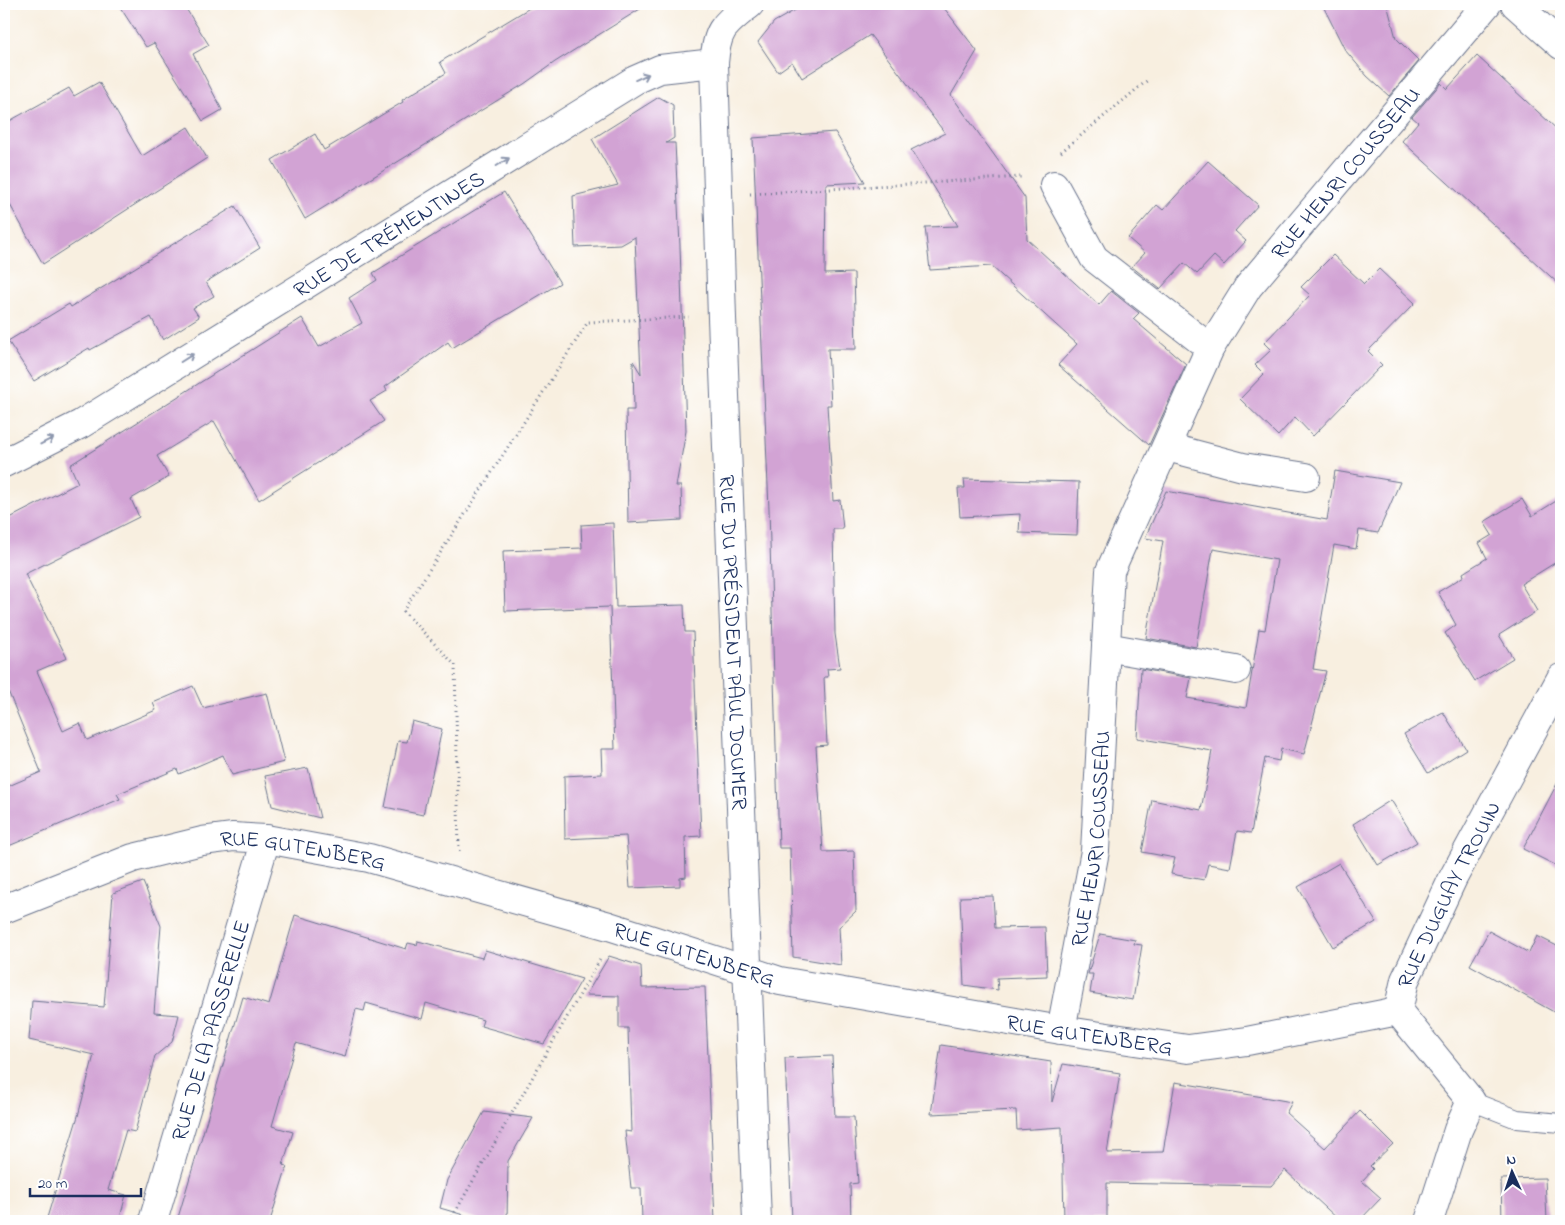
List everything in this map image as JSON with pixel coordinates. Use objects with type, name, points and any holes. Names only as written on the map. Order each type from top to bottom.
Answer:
[{"type":"street","points":[[714,63],[716,42],[724,24],[750,4]]},
{"type":"street","name":"RUE HENRI COUSSEAU","points":[[1061,1030],[1095,851],[1110,571],[1210,348],[1248,287],[1487,4]]},
{"type":"street","points":[[1515,4],[1561,45]]},
{"type":"street","name":"RUE DU PRÉSIDENT PAUL DOUMER","points":[[714,63],[717,196],[757,1221]]},
{"type":"street","name":"RUE DE TRÉMENTINES","points":[[4,463],[81,424],[636,80],[660,69],[714,63]]},
{"type":"street","points":[[1054,185],[1094,258],[1210,348]]},
{"type":"street","points":[[1167,447],[1243,467],[1306,477]]},
{"type":"street","points":[[1106,647],[1236,670]]},
{"type":"street","name":"RUE DUGUAY TROUIN","points":[[1471,1101],[1398,1011],[1405,980],[1453,878],[1561,678]]},
{"type":"street","name":"RUE GUTENBERG","points":[[4,908],[133,858],[202,841],[233,838],[266,840],[369,858],[609,926],[780,981],[1061,1030],[1188,1049],[1246,1041],[1398,1011]]},
{"type":"street","name":"RUE DE LA PASSERELLE","points":[[153,1221],[266,840]]},
{"type":"street","points":[[1429,1221],[1458,1130],[1471,1101]]},
{"type":"lane","points":[[1471,1101],[1517,1118],[1561,1123]]},
{"type":"path","points":[[1054,158],[1148,79]]},
{"type":"path","points":[[717,196],[1022,177]]},
{"type":"path","points":[[453,882],[460,848],[455,665],[403,611],[588,322],[681,317],[722,318]]},
{"type":"path","points":[[450,1221],[602,956],[609,926]]},
{"type":"building","points":[[118,4],[183,4],[209,45],[193,54],[222,110],[203,121],[154,43],[146,47]]},
{"type":"building","points":[[536,4],[648,4],[555,62],[524,84],[305,219],[272,160],[315,134],[324,150],[403,102],[402,100],[446,73],[440,62]]},
{"type":"building","points":[[806,4],[941,4],[977,51],[951,95],[1025,198],[1027,239],[1099,305],[1111,291],[1139,313],[1133,319],[1186,364],[1149,445],[1058,365],[1077,344],[991,266],[930,270],[925,227],[958,226],[911,150],[945,133],[870,35],[802,78],[792,62],[778,72],[758,42],[774,22]]},
{"type":"building","points":[[1322,4],[1387,4],[1396,38],[1419,61],[1389,96],[1367,76],[1345,50]]},
{"type":"building","points":[[1477,56],[1561,133],[1561,286],[1402,141],[1418,122],[1412,117],[1441,83],[1447,89]]},
{"type":"building","points":[[99,82],[142,156],[188,127],[207,158],[43,264],[4,194],[4,124],[69,88],[74,96]]},
{"type":"building","points":[[659,97],[673,105],[674,138],[666,143],[675,143],[680,246],[686,431],[676,486],[681,486],[682,520],[628,523],[626,410],[634,410],[633,361],[641,374],[635,237],[621,245],[575,247],[573,196],[618,185],[592,139]]},
{"type":"building","points":[[835,132],[865,182],[826,184],[825,274],[854,273],[856,349],[828,349],[831,405],[827,405],[833,501],[840,500],[843,529],[833,529],[835,634],[840,668],[827,669],[828,677],[824,677],[827,745],[816,746],[823,852],[854,851],[856,911],[839,927],[841,965],[793,957],[790,848],[779,848],[769,509],[753,138]]},
{"type":"building","points":[[1208,161],[1258,205],[1235,231],[1246,241],[1224,265],[1214,256],[1197,274],[1184,263],[1160,289],[1132,267],[1145,253],[1128,238],[1157,205],[1163,210]]},
{"type":"building","points":[[504,192],[560,283],[452,348],[448,342],[385,387],[387,391],[370,401],[384,421],[259,500],[214,421],[157,456],[169,477],[131,499],[139,517],[25,574],[67,658],[37,671],[63,731],[80,723],[87,740],[156,710],[153,703],[193,686],[203,708],[267,693],[284,762],[232,775],[223,755],[179,774],[177,769],[117,794],[120,799],[4,848],[4,788],[41,772],[4,681],[4,521],[78,483],[70,465],[302,318],[319,347],[362,323],[349,298],[377,280],[373,273]]},
{"type":"building","points":[[235,206],[260,248],[206,282],[214,296],[193,308],[199,317],[163,340],[151,317],[90,350],[89,348],[34,381],[8,341],[69,304],[71,307]]},
{"type":"building","points":[[1333,255],[1364,284],[1379,269],[1415,303],[1368,351],[1382,365],[1313,436],[1295,417],[1278,436],[1240,399],[1264,374],[1255,365],[1271,350],[1264,343],[1310,295],[1301,287]]},
{"type":"building","points":[[1335,471],[1400,482],[1378,533],[1359,530],[1356,549],[1334,545],[1313,669],[1326,671],[1304,754],[1281,749],[1279,761],[1265,758],[1251,833],[1237,831],[1230,868],[1208,864],[1204,880],[1171,874],[1175,858],[1142,852],[1152,800],[1201,810],[1212,751],[1137,738],[1141,669],[1191,678],[1187,698],[1246,708],[1259,629],[1265,630],[1277,560],[1213,549],[1196,647],[1146,638],[1163,541],[1145,538],[1166,491],[1327,520]]},
{"type":"building","points":[[964,479],[1079,482],[1077,535],[1019,533],[1020,514],[960,517],[958,488],[965,488]]},
{"type":"building","points":[[1561,498],[1561,559],[1521,584],[1537,611],[1499,635],[1513,658],[1475,681],[1445,633],[1456,625],[1438,592],[1464,576],[1463,573],[1487,558],[1479,543],[1492,535],[1484,522],[1522,499],[1532,516]]},
{"type":"building","points":[[613,523],[616,607],[684,605],[685,632],[693,632],[701,836],[685,837],[686,877],[680,878],[680,886],[630,888],[626,836],[565,839],[564,776],[602,774],[601,749],[615,749],[610,607],[505,611],[503,551],[582,548],[581,525]]},
{"type":"building","points":[[1443,712],[1466,749],[1428,773],[1404,734]]},
{"type":"building","points":[[412,721],[442,729],[423,815],[385,807],[398,741],[407,742]]},
{"type":"building","points":[[308,768],[320,818],[272,806],[265,776]]},
{"type":"building","points":[[1561,776],[1561,868],[1523,849]]},
{"type":"building","points":[[1391,800],[1417,842],[1378,865],[1353,824]]},
{"type":"building","points":[[1339,863],[1376,922],[1333,947],[1298,887]]},
{"type":"building","points":[[143,882],[161,926],[154,1013],[179,1015],[172,1042],[155,1056],[135,1132],[126,1130],[108,1190],[126,1195],[119,1221],[46,1221],[78,1116],[94,1055],[29,1040],[32,1001],[104,1007],[113,893]]},
{"type":"building","points":[[993,896],[995,928],[1045,927],[1047,976],[997,978],[998,990],[964,985],[960,897]]},
{"type":"building","points":[[295,915],[406,949],[408,943],[417,945],[418,941],[482,958],[485,950],[582,979],[544,1044],[481,1026],[483,1020],[426,1003],[422,1019],[366,1003],[364,1011],[356,1009],[345,1057],[296,1043],[272,1126],[293,1132],[283,1165],[287,1166],[270,1221],[177,1221],[243,997],[269,1005]]},
{"type":"building","points":[[1489,931],[1529,953],[1537,936],[1561,948],[1561,1016],[1470,965]]},
{"type":"building","points":[[1100,934],[1135,940],[1134,944],[1142,945],[1133,1000],[1090,993],[1093,974],[1088,974]]},
{"type":"building","points":[[609,956],[641,966],[642,988],[705,987],[715,1221],[642,1221],[641,1188],[631,1188],[625,1131],[631,1132],[628,1028],[619,1028],[619,996],[586,995]]},
{"type":"building","points":[[941,1045],[1051,1062],[1052,1102],[1063,1064],[1120,1073],[1107,1153],[1163,1152],[1175,1082],[1292,1102],[1286,1113],[1325,1148],[1360,1111],[1393,1144],[1370,1166],[1373,1169],[1362,1181],[1381,1198],[1359,1221],[1340,1221],[1285,1170],[1271,1186],[1107,1183],[1107,1221],[1064,1221],[1062,1127],[1017,1130],[1016,1110],[931,1114]]},
{"type":"building","points":[[832,1056],[835,1117],[854,1117],[858,1183],[850,1184],[851,1221],[792,1221],[785,1058]]},
{"type":"building","points":[[484,1112],[533,1118],[508,1161],[507,1221],[484,1221],[440,1208],[447,1180]]},
{"type":"building","points":[[1545,1178],[1547,1221],[1502,1221],[1501,1179]]}]
